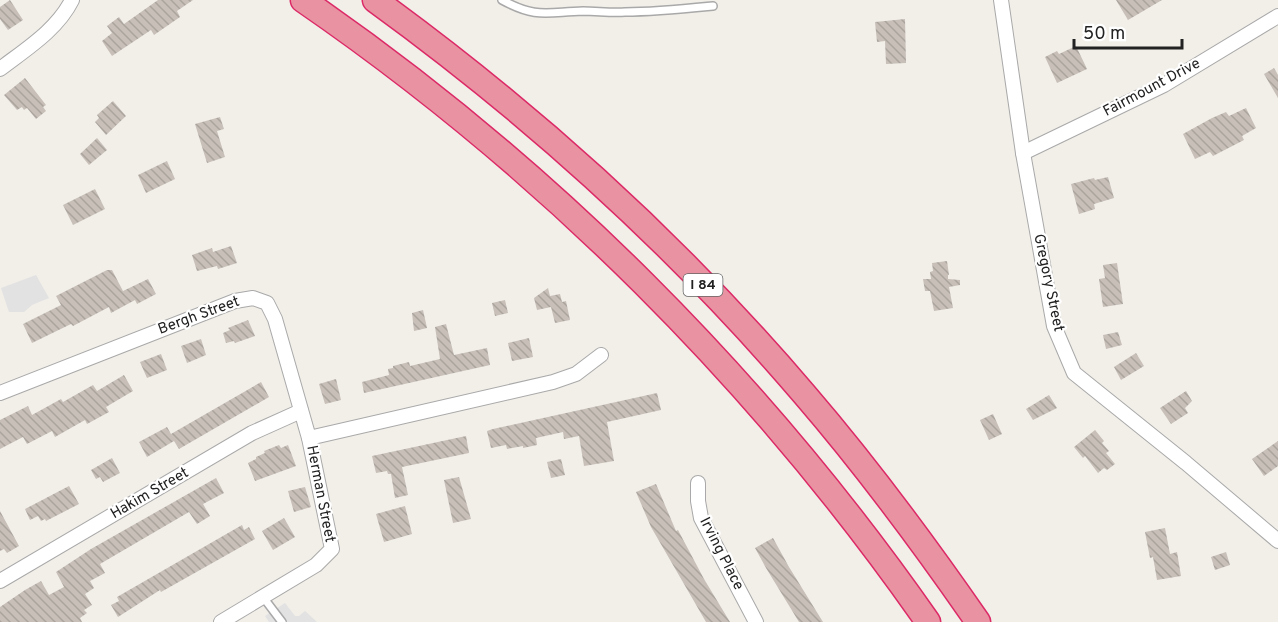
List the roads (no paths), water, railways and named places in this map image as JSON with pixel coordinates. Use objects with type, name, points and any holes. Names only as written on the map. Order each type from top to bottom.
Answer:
[{"type":"highway","name":"I 84","points":[[303,0],[399,70],[475,130],[550,194],[635,275],[698,339],[782,432],[854,521],[928,622]]},
{"type":"highway","name":"I 84","points":[[375,0],[459,64],[528,121],[642,223],[697,279],[804,394],[853,452],[914,531],[978,622]]},
{"type":"street","points":[[0,69],[60,21],[72,0]]},
{"type":"street","name":"Gregory Street","points":[[1001,0],[1023,153],[1054,326],[1074,373],[1278,541]]},
{"type":"street","name":"Fairmount Drive","points":[[1023,153],[1164,85],[1278,16]]},
{"type":"street","name":"Bergh Street","points":[[0,393],[235,301],[253,298],[267,303],[275,319],[309,438]]},
{"type":"street","points":[[309,438],[553,382],[576,374],[601,355]]},
{"type":"street","name":"Hakim Street","points":[[0,581],[252,433],[302,411]]},
{"type":"street","name":"Herman Street","points":[[263,597],[316,565],[332,549],[309,438]]},
{"type":"street","name":"Irving Place","points":[[699,483],[698,501],[701,518],[756,622]]},
{"type":"street","points":[[221,622],[263,597]]},
{"type":"lane","points":[[502,0],[519,9],[547,15],[583,11],[623,13],[713,6]]},
{"type":"lane","points":[[263,597],[282,622]]}]
